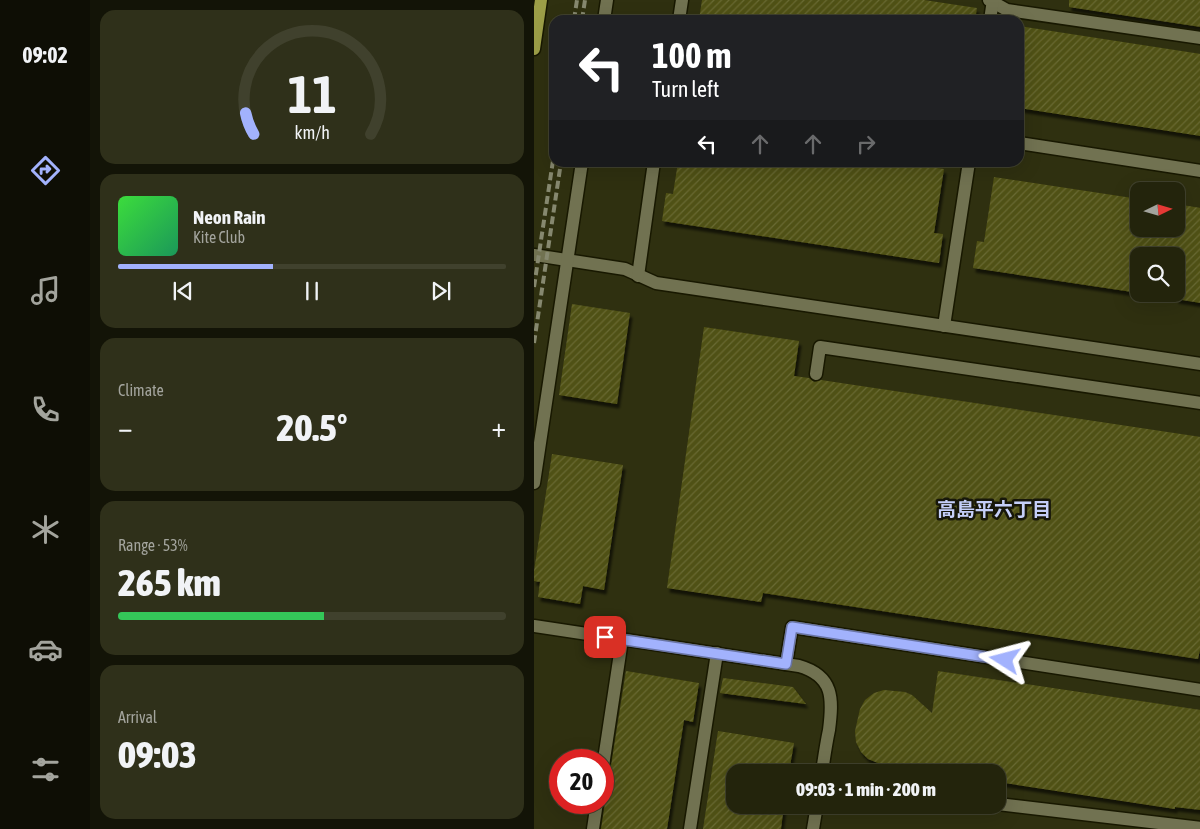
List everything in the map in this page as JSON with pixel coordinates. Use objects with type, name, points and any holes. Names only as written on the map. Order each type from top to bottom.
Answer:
[{"type":"main road","points":[[534,49],[541,0]]},
{"type":"street","points":[[605,15],[607,0]]},
{"type":"street","points":[[680,15],[682,0]]},
{"type":"street","points":[[990,15],[991,1],[1007,10],[1200,38]]},
{"type":"street","points":[[1024,144],[1200,171]]},
{"type":"street","points":[[534,483],[581,167]]},
{"type":"street","points":[[638,276],[653,167]]},
{"type":"street","points":[[944,326],[968,167]]},
{"type":"street","points":[[534,255],[625,269],[656,283],[1200,364]]},
{"type":"street","points":[[816,374],[820,347],[1200,403]]},
{"type":"street","points":[[534,626],[786,664],[816,672],[827,685],[832,702],[823,764]]},
{"type":"street","points":[[786,664],[792,627],[1200,690]]},
{"type":"street","points":[[606,749],[622,640]]},
{"type":"street","points":[[690,829],[716,653]]},
{"type":"street","points":[[1006,805],[1200,828]]},
{"type":"street","points":[[593,829],[595,814]]},
{"type":"street","points":[[813,829],[816,814]]},
{"type":"building","points":[[702,0],[924,0],[977,8],[976,15],[700,15]]},
{"type":"building","points":[[1069,0],[1201,0],[1201,27],[1069,7]]},
{"type":"building","points":[[1024,27],[1201,54],[1201,136],[1024,109]]},
{"type":"building","points":[[677,167],[931,167],[944,169],[934,233],[943,234],[939,263],[662,221],[666,193],[673,194]]},
{"type":"building","points":[[994,177],[1130,198],[1130,238],[1185,238],[1185,205],[1201,208],[1201,303],[1185,300],[1185,247],[1130,247],[1130,292],[973,268],[977,241],[984,242]]},
{"type":"building","points":[[572,304],[630,313],[617,404],[559,395]]},
{"type":"building","points":[[704,327],[799,341],[794,376],[809,378],[814,382],[821,380],[1201,437],[1201,645],[1198,659],[763,593],[761,602],[667,588]]},
{"type":"building","points":[[552,454],[623,465],[604,590],[583,586],[580,604],[538,597],[540,582],[534,581]]},
{"type":"building","points":[[626,671],[699,683],[693,722],[684,720],[667,829],[601,829],[603,814],[614,814],[614,749]]},
{"type":"building","points":[[938,671],[1201,710],[1201,810],[1175,807],[1175,809],[1006,783],[1006,764],[878,763],[868,759],[861,752],[856,742],[855,731],[860,709],[865,700],[874,693],[884,690],[905,692],[912,695],[932,713]]},
{"type":"building","points":[[723,678],[793,687],[806,704],[720,693]]},
{"type":"building","points":[[718,731],[794,743],[790,764],[726,764],[726,814],[783,814],[781,829],[703,829]]},
{"type":"railway","points":[[575,15],[577,0]]},
{"type":"railway","points":[[583,15],[585,0]]},
{"type":"railway","points":[[534,287],[552,167]]},
{"type":"railway","points":[[534,343],[560,167]]},
{"type":"district","name":"高島平六丁目","points":[[994,509]]},
{"type":"route","points":[[605,637],[786,664],[792,627],[1005,660]]}]
